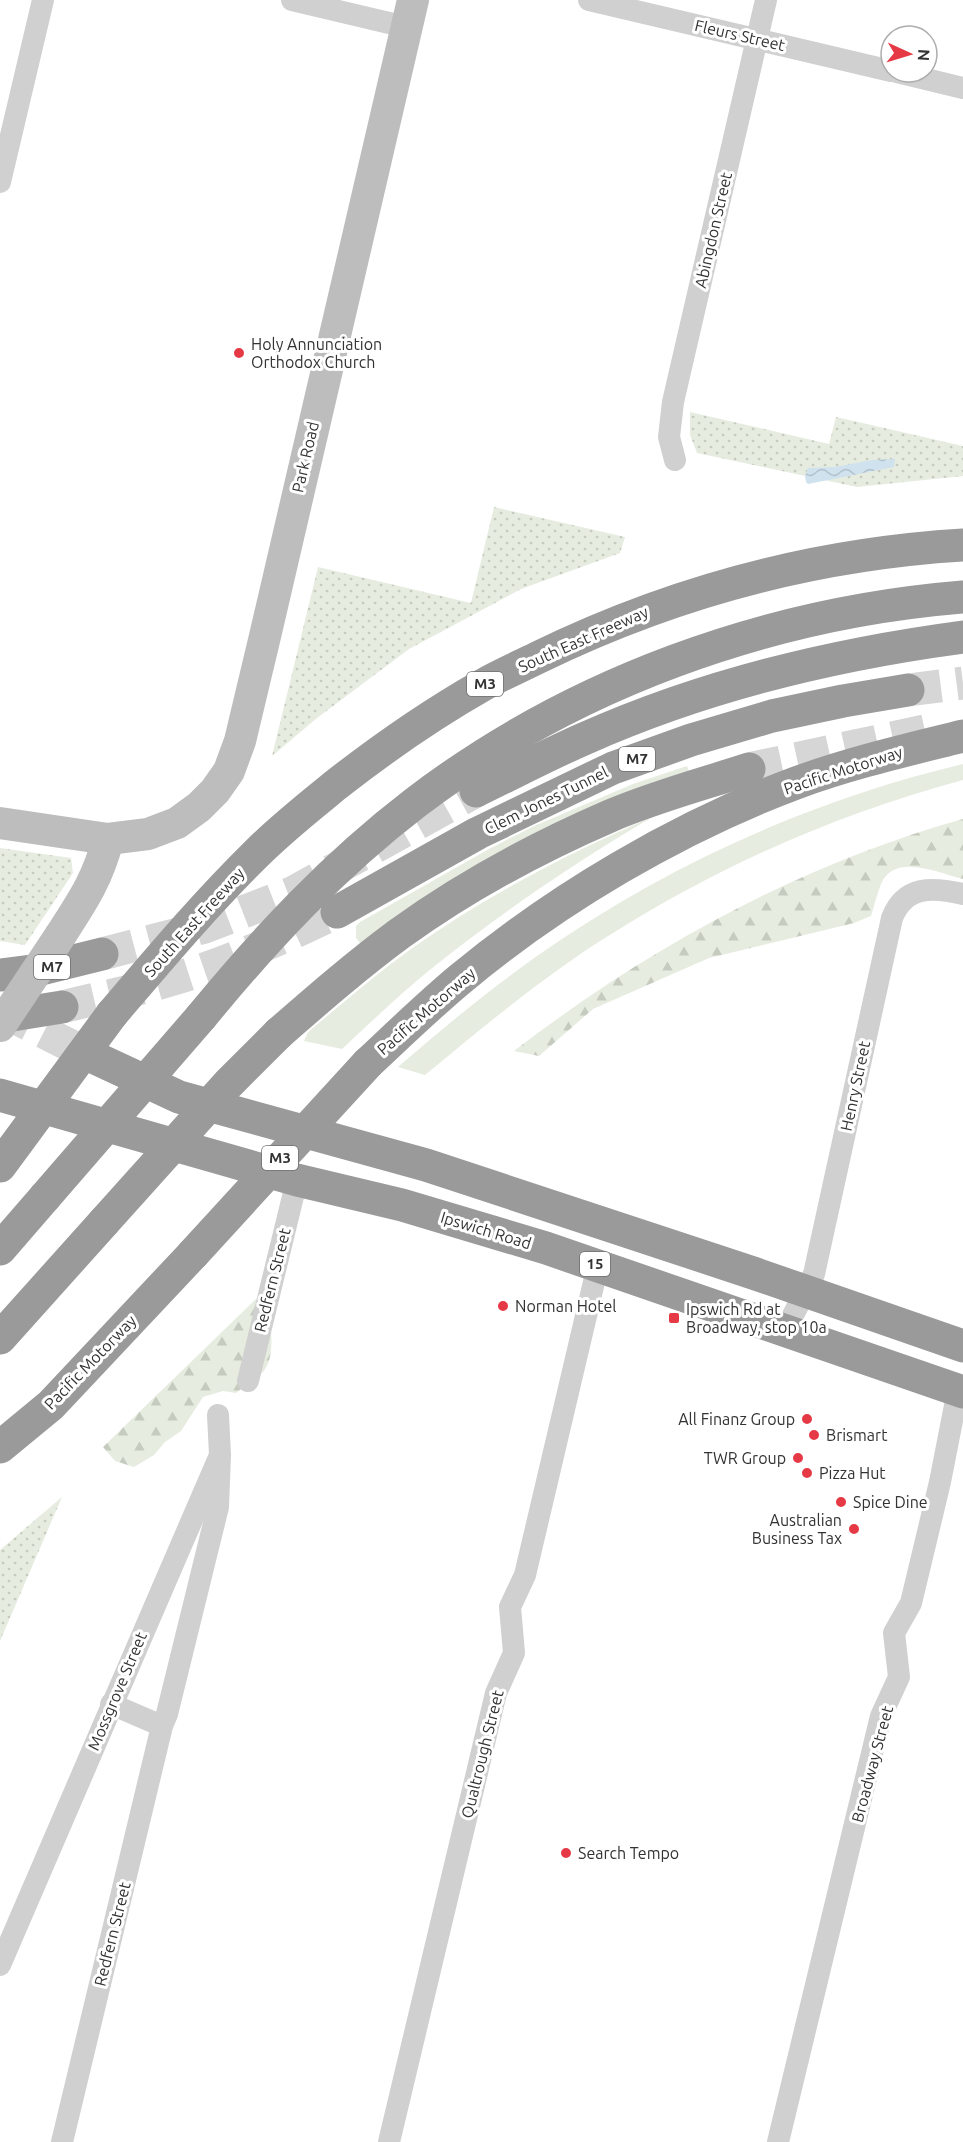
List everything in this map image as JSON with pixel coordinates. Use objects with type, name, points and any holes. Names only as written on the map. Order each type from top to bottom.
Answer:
[{"type":"highway","name":"South East Freeway","points":[[0,1166],[112,1014],[189,923],[258,852],[316,801],[418,725],[484,684],[560,647],[626,618],[689,596],[817,564],[878,553],[963,545]]},
{"type":"highway","points":[[0,1249],[285,920],[353,854],[415,803],[486,754],[560,712],[628,680],[702,651],[837,614],[892,604],[963,597]]},
{"type":"highway","name":"M7","points":[[476,791],[588,737],[663,707],[739,683],[844,657],[963,637]]},
{"type":"highway","name":"Clem Jones Tunnel","points":[[337,912],[478,833],[613,768],[691,740],[772,716],[908,690]]},
{"type":"highway","name":"Pacific Motorway","points":[[0,1447],[51,1405],[368,1063],[460,979],[525,930],[642,855],[726,813],[797,783],[876,757],[963,736]]},
{"type":"highway","points":[[0,1338],[228,1084],[279,1033],[344,977],[399,934],[458,895],[528,855],[612,815],[749,769]]},
{"type":"highway","name":"M7","points":[[0,975],[33,971],[102,954]]},
{"type":"highway","points":[[0,1017],[62,1007]]},
{"type":"highway","points":[[91,1056],[179,1097],[426,1165],[629,1231],[963,1346]]},
{"type":"highway","name":"Ipswich Road","points":[[0,1095],[297,1180],[402,1205],[598,1265],[961,1391]]},
{"type":"street","points":[[0,182],[43,0]]},
{"type":"street","points":[[292,0],[410,14]]},
{"type":"street","name":"Fleurs Street","points":[[589,0],[879,68]]},
{"type":"street","name":"Abingdon Street","points":[[675,460],[669,437],[673,402],[766,0]]},
{"type":"street","name":"Park Road","points":[[0,823],[108,839],[148,834],[177,823],[199,807],[215,791],[229,771],[266,632],[410,14]]},
{"type":"street","points":[[939,82],[963,88]]},
{"type":"street","points":[[0,1026],[93,885],[108,839]]},
{"type":"street","name":"Henry Street","points":[[785,1331],[806,1293],[818,1258],[892,918],[903,900],[921,891],[943,889],[963,894]]},
{"type":"street","name":"Redfern Street","points":[[248,1381],[297,1180]]},
{"type":"street","name":"Qualtrough Street","points":[[389,2142],[496,1693],[514,1653],[510,1607],[525,1575],[598,1265]]},
{"type":"street","name":"Broadway Street","points":[[778,2142],[881,1716],[899,1677],[894,1633],[911,1603],[961,1391]]},
{"type":"street","name":"Mossgrove Street","points":[[0,1965],[220,1455],[218,1415]]},
{"type":"street","name":"Redfern Street","points":[[62,2142],[162,1726],[167,1714],[218,1507],[220,1455]]},
{"type":"street","points":[[111,1704],[162,1726]]},
{"type":"green space","points":[[690,412],[829,444],[836,417],[963,446],[963,476],[857,487],[697,453],[690,435]]},
{"type":"green space","points":[[494,507],[625,537],[620,553],[521,589],[409,649],[317,718],[272,756],[318,567],[471,603]]},
{"type":"green space","points":[[963,764],[963,780],[872,808],[782,843],[654,908],[588,949],[540,983],[425,1075],[398,1067],[501,982],[537,956],[586,923],[688,865],[795,817],[906,779]]},
{"type":"green space","points":[[687,766],[690,774],[364,948],[356,938],[356,926],[360,922],[489,849],[534,826],[633,784]]},
{"type":"green space","points":[[654,816],[596,851],[458,948],[419,979],[342,1049],[304,1041],[308,1032],[359,990],[440,929],[529,876]]},
{"type":"green space","points":[[963,819],[963,879],[918,867],[896,869],[888,874],[881,884],[871,916],[854,923],[709,958],[593,1009],[539,1056],[514,1051],[565,1013],[618,978],[672,944],[727,914],[784,885],[842,860]]},
{"type":"green space","points":[[0,848],[71,858],[73,873],[25,945],[0,941]]},
{"type":"green space","points":[[256,1299],[270,1311],[271,1351],[270,1359],[263,1372],[236,1393],[223,1391],[203,1397],[181,1431],[165,1442],[154,1455],[134,1467],[115,1461],[103,1447]]},
{"type":"green space","points":[[62,1497],[0,1641],[0,1550]]},
{"type":"water","points":[[895,459],[894,467],[808,484],[806,482],[805,476],[808,468]]},
{"type":"tunnel","points":[[908,690],[963,683]]},
{"type":"tunnel","points":[[749,769],[929,730]]},
{"type":"tunnel","points":[[102,954],[205,927],[294,892],[476,791]]},
{"type":"tunnel","points":[[62,1007],[143,988],[213,966],[337,912]]},
{"type":"tunnel","points":[[0,1010],[91,1056]]},
{"type":"place","name":"Holy Annunciation Orthodox Church","points":[[239,353]]},
{"type":"place","name":"Norman Hotel","points":[[503,1306]]},
{"type":"place","name":"Ipswich Rd at Broadway, stop 10a","points":[[674,1318]]},
{"type":"place","name":"All Finanz Group","points":[[807,1419]]},
{"type":"place","name":"Brismart","points":[[814,1435]]},
{"type":"place","name":"TWR Group","points":[[798,1458]]},
{"type":"place","name":"Pizza Hut","points":[[807,1473]]},
{"type":"place","name":"Spice Dine","points":[[841,1502]]},
{"type":"place","name":"Australian Business Tax","points":[[854,1529]]},
{"type":"place","name":"Search Tempo","points":[[566,1853]]}]
